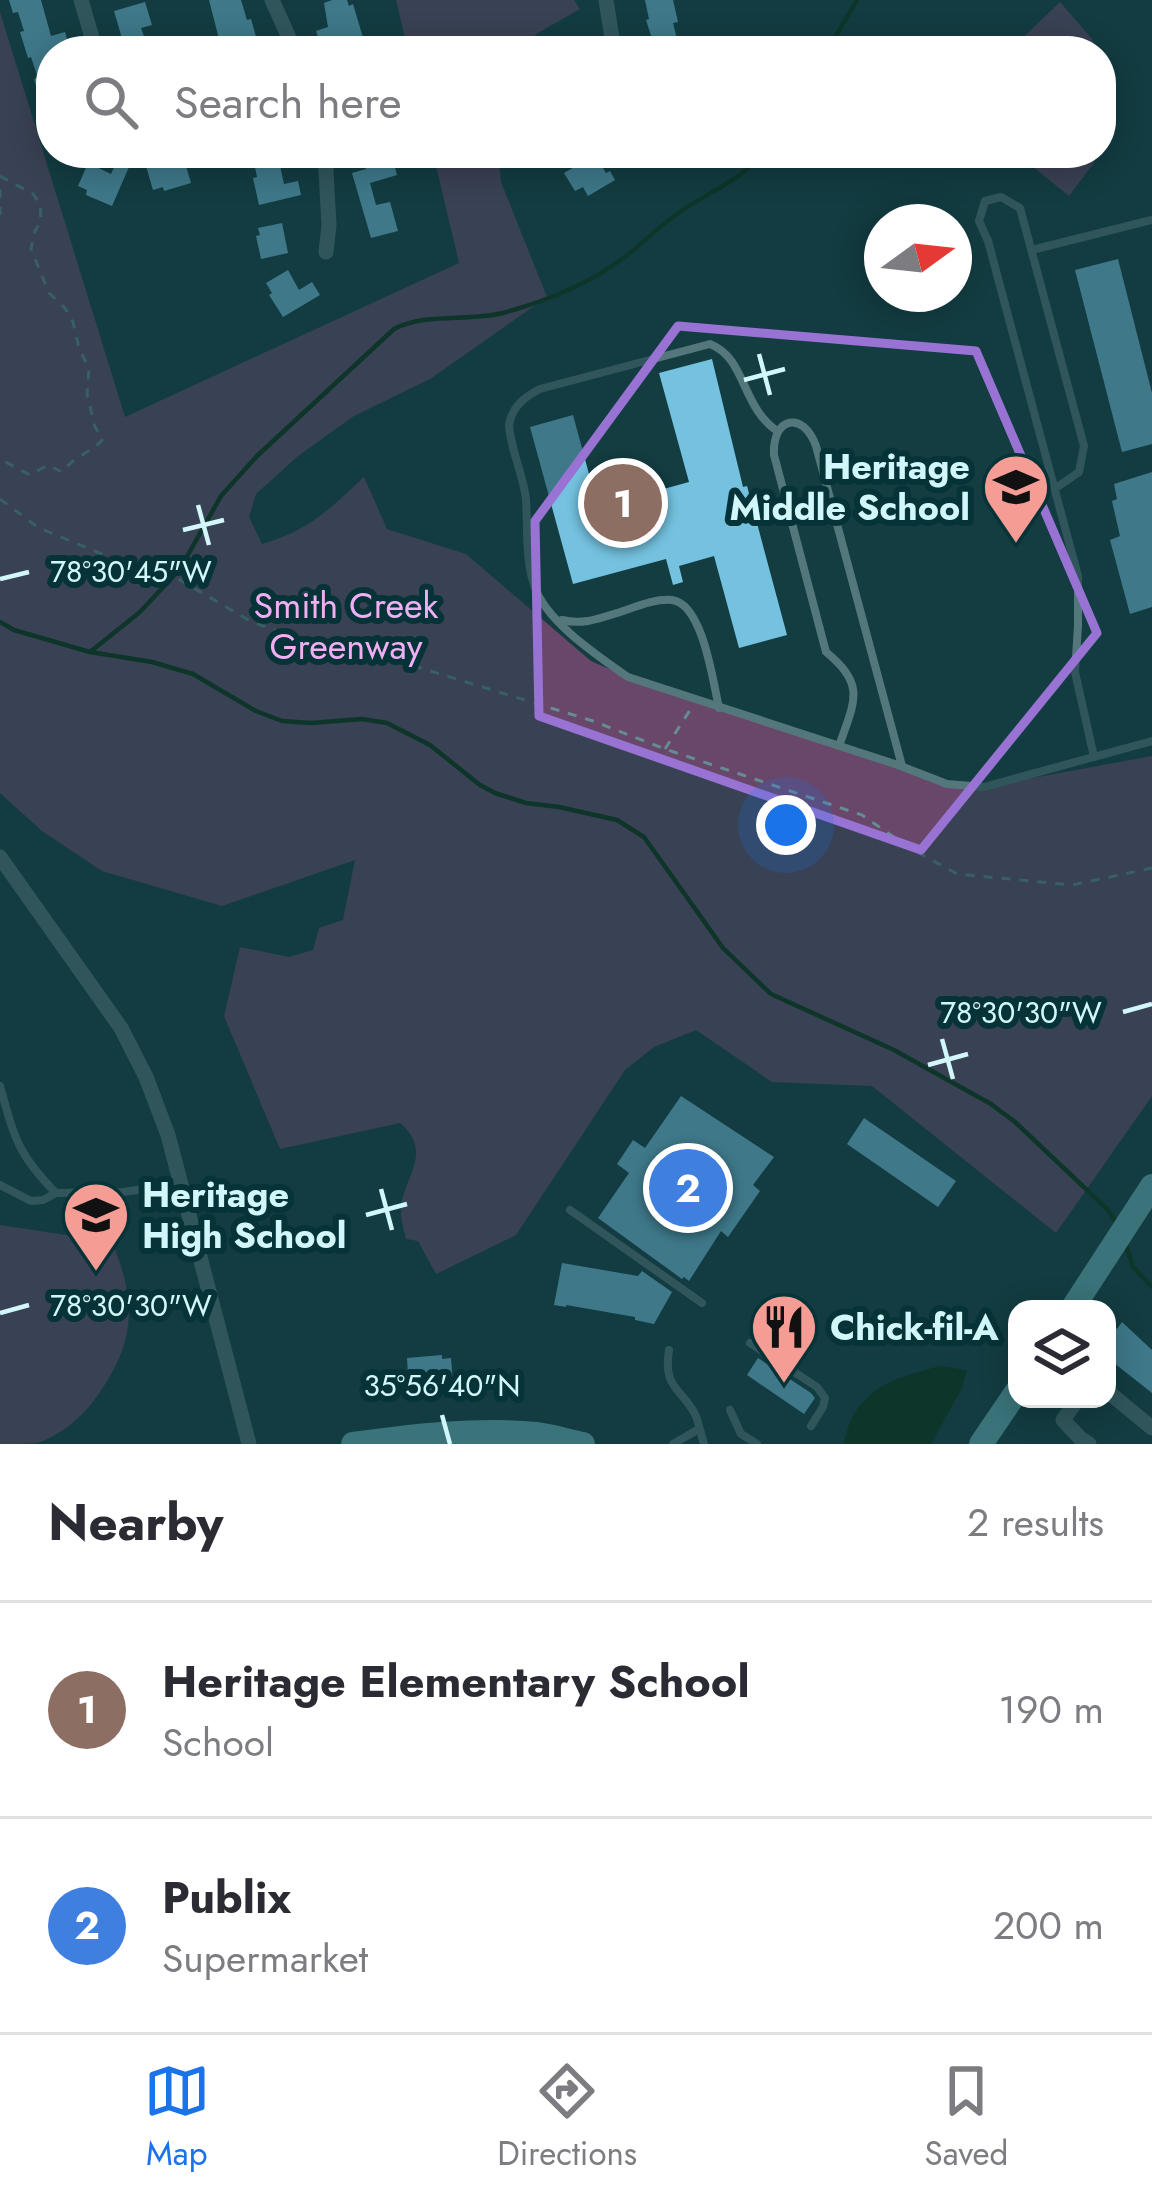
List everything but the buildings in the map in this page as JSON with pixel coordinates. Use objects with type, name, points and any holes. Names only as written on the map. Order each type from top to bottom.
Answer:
[{"type":"main road","points":[[1078,1300],[1152,1186]]},
{"type":"main road","points":[[981,1444],[1008,1404]]},
{"type":"main road","points":[[352,1444],[478,1434],[536,1434],[583,1444]]},
{"type":"street","points":[[81,0],[92,36]]},
{"type":"street","points":[[272,0],[288,36]]},
{"type":"street","points":[[606,0],[612,36]]},
{"type":"street","points":[[326,168],[326,252]]},
{"type":"street","points":[[0,856],[121,1028],[146,1077],[167,1135],[249,1444]]},
{"type":"street","points":[[1116,1398],[1152,1428]]},
{"type":"street","points":[[1072,1408],[1064,1420],[1089,1444]]},
{"type":"lane","points":[[1056,488],[1079,472],[1084,446],[1020,208],[1001,197],[986,201],[979,221],[1078,576],[1075,672],[1094,757]]},
{"type":"lane","points":[[1032,250],[1152,220]]},
{"type":"lane","points":[[777,431],[755,410],[733,360],[710,344],[524,397],[511,415],[510,438],[526,496],[527,553],[540,599],[594,654],[628,677],[947,784],[984,787],[1152,741]]},
{"type":"lane","points":[[839,746],[851,712],[853,680],[826,652],[775,455],[773,439],[789,423],[800,422],[810,429],[903,768]]},
{"type":"lane","points":[[555,618],[584,623],[659,601],[679,601],[696,621],[720,709]]},
{"type":"lane","points":[[0,1087],[16,1144],[56,1193]]},
{"type":"lane","points":[[0,1185],[31,1201],[56,1193],[123,1192],[180,1183]]},
{"type":"lane","points":[[570,1210],[702,1303]]},
{"type":"lane","points":[[750,1343],[825,1398],[815,1427]]},
{"type":"lane","points":[[669,1350],[666,1368],[675,1391],[695,1415],[704,1444]]},
{"type":"lane","points":[[730,1410],[741,1434],[757,1444]]},
{"type":"lane","points":[[673,1444],[699,1429]]},
{"type":"path","points":[[0,176],[40,203],[41,221],[31,249],[49,293],[73,322],[89,369],[87,394],[95,427],[103,439],[62,472],[48,465],[30,475],[0,459]]},
{"type":"path","points":[[0,189],[0,215]]},
{"type":"path","points":[[0,499],[40,528],[124,563],[168,573],[252,622],[372,653],[593,721],[862,815],[957,874],[1072,885],[1152,868]]},
{"type":"path","points":[[665,749],[696,701]]},
{"type":"highlighted area","points":[[678,326],[976,351],[1097,633],[921,850],[539,716],[535,521]]},
{"type":"green space","points":[[396,0],[574,0],[580,9],[535,36],[404,36]]},
{"type":"green space","points":[[1060,2],[1089,36],[1025,36]]},
{"type":"green space","name":"Smith Creek Greenway","points":[[0,12],[36,129],[36,168],[48,168],[125,417],[459,263],[437,168],[500,168],[547,297],[430,379],[354,416],[298,456],[256,494],[249,517],[262,544],[306,526],[364,477],[387,529],[466,554],[591,661],[628,677],[948,784],[984,787],[1152,756],[1152,1096],[1056,1233],[872,1086],[772,1082],[696,1030],[654,1047],[625,1070],[516,1235],[436,1274],[418,1241],[406,1239],[403,1228],[403,1196],[416,1154],[410,1134],[400,1123],[280,1149],[224,1016],[240,947],[289,957],[313,950],[319,928],[343,920],[355,860],[222,906],[102,871],[42,831],[0,793]]},
{"type":"green space","points":[[1034,168],[1090,168],[1069,196]]},
{"type":"green space","points":[[0,1225],[112,1242],[126,1285],[125,1342],[108,1379],[77,1419],[37,1443],[0,1444]]},
{"type":"shaded area","points":[[940,1366],[967,1370],[931,1444],[844,1444],[856,1410],[866,1398],[892,1381]]},
{"type":"waterway","points":[[836,36],[857,0]]},
{"type":"waterway","points":[[90,652],[140,612],[180,569],[221,496],[257,456],[394,329],[420,321],[503,313],[580,284],[748,168]]},
{"type":"waterway","points":[[0,622],[90,652],[193,674],[282,721],[387,723],[430,745],[495,793],[617,820],[644,837],[723,948],[771,994],[894,1050],[991,1104],[1115,1221]]},
{"type":"waterway","points":[[1125,1242],[1133,1267],[1152,1287]]},
{"type":"place","name":"Heritage Elementary School","points":[[623,503]]},
{"type":"place","name":"Heritage Middle School","points":[[1016,546]]},
{"type":"place","name":"Publix","points":[[688,1188]]},
{"type":"place","name":"Heritage High School","points":[[96,1274]]},
{"type":"place","name":"Chick-fil-A","points":[[784,1386]]}]
